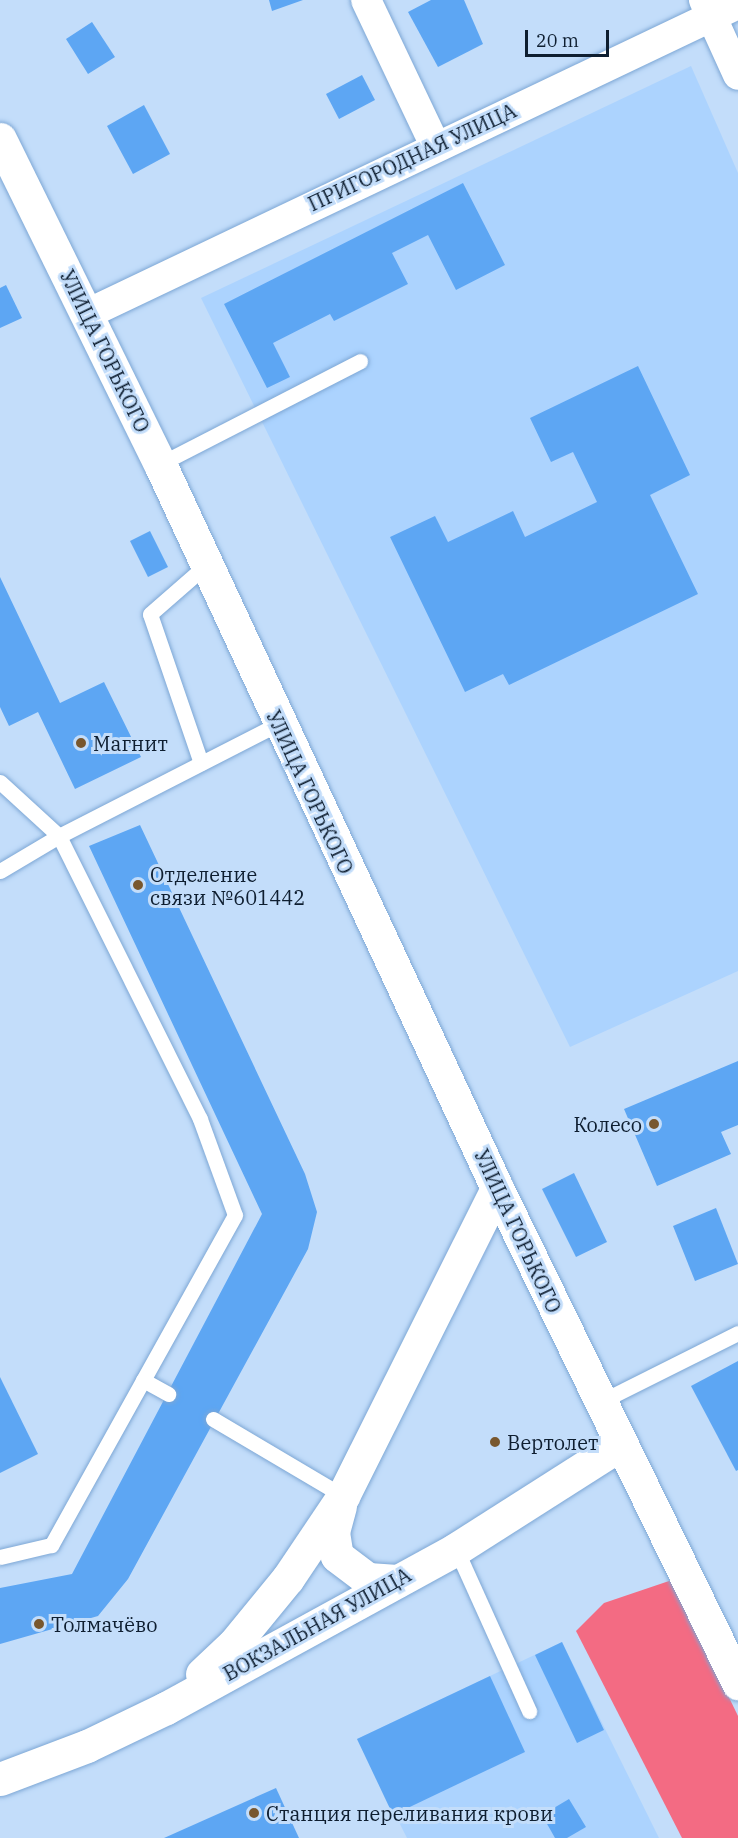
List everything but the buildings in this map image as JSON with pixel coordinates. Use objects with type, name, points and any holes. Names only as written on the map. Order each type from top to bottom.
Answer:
[{"type":"main road","name":"УЛИЦА ГОРЬКОГО","points":[[0,139],[160,464],[278,724],[497,1188],[738,1683]]},
{"type":"main road","points":[[166,1708],[241,1636],[288,1578],[343,1496],[497,1188]]},
{"type":"main road","name":"ВОКЗАЛЬНАЯ УЛИЦА","points":[[0,1779],[87,1746],[166,1708],[456,1549],[621,1444]]},
{"type":"main road","points":[[343,1496],[333,1532],[337,1556],[368,1579],[397,1581]]},
{"type":"street","points":[[366,0],[435,145]]},
{"type":"street","points":[[718,7],[738,75]]},
{"type":"street","name":"ПРИГОРОДНАЯ УЛИЦА","points":[[87,314],[718,7]]},
{"type":"lane","points":[[160,464],[360,361]]},
{"type":"lane","points":[[201,763],[150,614],[205,566]]},
{"type":"lane","points":[[0,872],[59,836],[278,724]]},
{"type":"lane","points":[[0,782],[59,836],[200,1119],[235,1215],[51,1545],[0,1557]]},
{"type":"lane","points":[[600,1402],[738,1333]]},
{"type":"lane","points":[[143,1380],[168,1394]]},
{"type":"lane","points":[[213,1419],[343,1496]]},
{"type":"lane","points":[[456,1549],[529,1711]]},
{"type":"shaded area","points":[[691,66],[738,173],[738,971],[570,1047],[201,298]]},
{"type":"shaded area","points":[[672,1580],[738,1716],[738,1838],[682,1838],[576,1631],[604,1603]]},
{"type":"shaded area","points":[[562,1642],[659,1838],[407,1838],[357,1739]]},
{"type":"place","name":"Магнит","points":[[81,743]]},
{"type":"place","name":"Отделение связи №601442","points":[[138,885]]},
{"type":"place","name":"Колесо","points":[[654,1124]]},
{"type":"place","name":"Вертолет","points":[[495,1442]]},
{"type":"place","name":"Толмачёво","points":[[39,1624]]},
{"type":"place","name":"Станция переливания крови","points":[[254,1813]]}]
